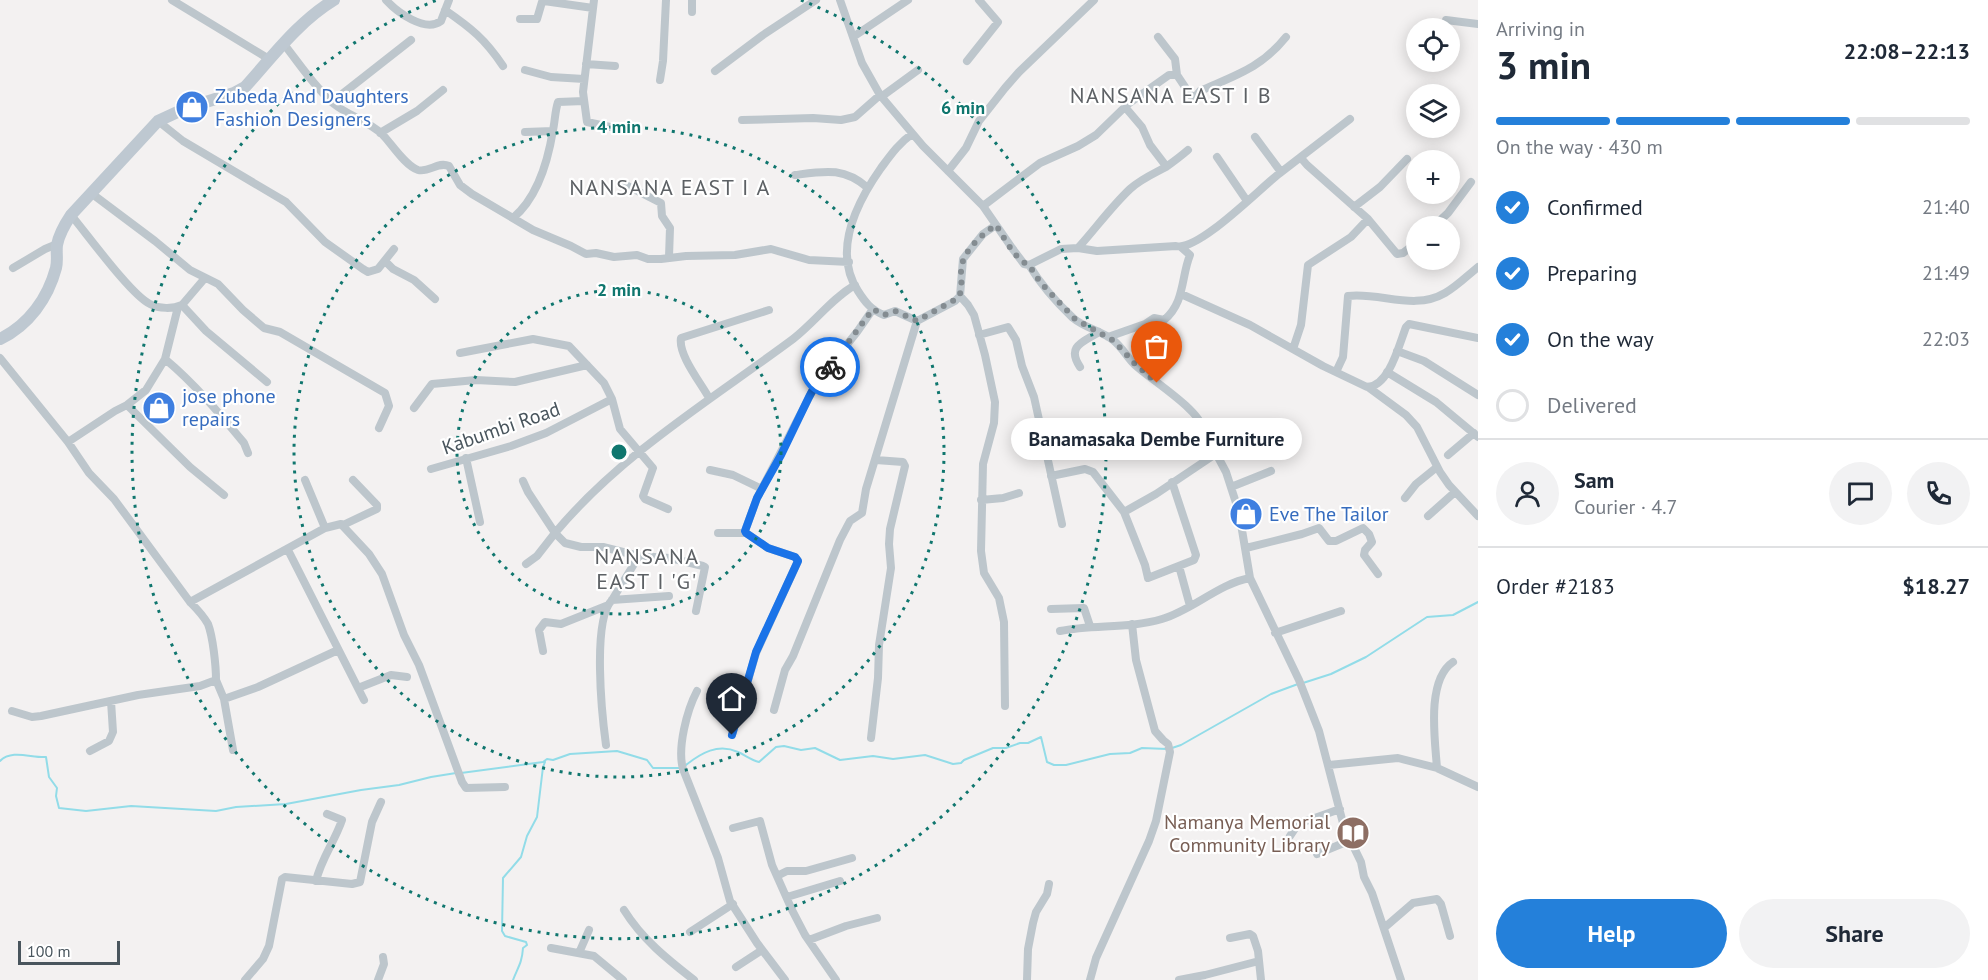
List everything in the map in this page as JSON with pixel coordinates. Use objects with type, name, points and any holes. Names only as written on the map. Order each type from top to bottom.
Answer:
[{"type":"street","points":[[172,0],[268,59]]},
{"type":"street","points":[[0,339],[30,316],[44,300],[56,269],[57,244],[71,215],[158,121],[245,87],[303,17],[334,0]]},
{"type":"street","points":[[386,0],[409,19],[432,24],[441,21],[449,0]]},
{"type":"street","points":[[660,80],[666,0]]},
{"type":"street","points":[[692,0],[692,12]]},
{"type":"street","points":[[715,71],[763,35],[816,0]]},
{"type":"street","points":[[840,0],[866,72],[881,96],[912,134],[983,206],[1024,264],[1029,265],[1040,282],[1070,315],[1114,341],[1140,369],[1183,402],[1202,423],[1217,453],[1239,512],[1250,578],[1300,684],[1329,765],[1344,827],[1362,862],[1364,877],[1372,893],[1401,980]]},
{"type":"street","points":[[853,37],[908,0]]},
{"type":"street","points":[[948,171],[966,148],[979,121],[1005,88],[1094,0]]},
{"type":"street","points":[[520,19],[537,19],[544,1],[594,4],[584,79],[584,101],[587,122],[610,127]]},
{"type":"street","points":[[967,61],[998,22],[985,2]]},
{"type":"street","points":[[445,10],[476,32],[491,47],[503,66]]},
{"type":"street","points":[[1460,22],[1478,24]]},
{"type":"street","points":[[1158,37],[1175,59],[1177,75],[1191,96],[1196,96],[1200,91],[1255,67],[1274,52],[1287,37]]},
{"type":"street","points":[[332,102],[411,40]]},
{"type":"street","points":[[283,43],[332,102],[380,133],[416,169],[425,170],[446,164],[464,189],[533,230],[586,254],[596,253],[614,257],[637,255],[648,259],[735,255],[771,249],[809,260],[849,262]]},
{"type":"street","points":[[586,64],[615,66]]},
{"type":"street","points":[[525,70],[551,77],[584,79]]},
{"type":"street","points":[[742,120],[813,118],[841,120],[855,117],[918,70]]},
{"type":"street","points":[[983,206],[1040,163],[1078,146],[1095,135],[1125,106],[1169,75],[1177,75]]},
{"type":"street","points":[[380,133],[417,111],[443,90]]},
{"type":"street","points":[[513,219],[525,207],[539,181],[553,131],[558,102],[584,101]]},
{"type":"street","points":[[1125,106],[1166,166]]},
{"type":"street","points":[[1181,248],[1222,223],[1281,172],[1350,119]]},
{"type":"street","points":[[158,121],[183,141],[285,202],[325,242],[368,272],[374,271],[386,262],[394,249]]},
{"type":"street","points":[[525,132],[553,131]]},
{"type":"street","points":[[912,134],[893,152],[861,200],[850,229],[849,262],[855,285],[867,304],[884,315],[895,311],[917,321]]},
{"type":"street","points":[[1255,138],[1281,172]]},
{"type":"street","points":[[1078,248],[1107,212],[1131,188],[1188,150]]},
{"type":"street","points":[[1217,157],[1247,201]]},
{"type":"street","points":[[1301,158],[1368,219],[1399,255],[1406,250]]},
{"type":"street","points":[[1354,207],[1380,187],[1406,160]]},
{"type":"street","points":[[795,175],[846,173],[857,178],[868,188]]},
{"type":"street","points":[[1445,216],[1471,182]]},
{"type":"street","points":[[622,183],[661,203],[662,216],[670,228],[669,257]]},
{"type":"street","points":[[91,194],[190,270],[218,284],[264,328],[280,332],[385,393],[389,406],[379,428]]},
{"type":"street","points":[[71,215],[148,304],[165,308],[180,306]]},
{"type":"street","points":[[1293,349],[1301,325],[1308,265],[1351,237],[1368,219]]},
{"type":"street","points":[[774,710],[785,670],[793,656],[840,540],[850,521],[862,513],[866,489],[917,321],[955,302],[960,296],[963,260],[983,234],[996,225]]},
{"type":"street","points":[[12,268],[57,244]]},
{"type":"street","points":[[1029,265],[1061,249],[1078,248],[1097,251],[1176,246],[1190,255],[1181,294],[1174,310],[1164,320],[1154,318],[1145,324],[1108,337]]},
{"type":"street","points":[[386,262],[393,269],[414,280],[435,299]]},
{"type":"street","points":[[1336,372],[1342,357],[1348,296],[1374,296],[1412,302],[1425,301],[1455,287],[1478,267]]},
{"type":"street","points":[[68,442],[127,405],[146,390],[165,359],[180,306],[205,278]]},
{"type":"street","points":[[526,564],[537,556],[585,500],[614,472],[710,398],[807,328],[830,303],[855,285]]},
{"type":"street","points":[[1181,294],[1250,325],[1367,387],[1406,415],[1417,427],[1437,467],[1455,492],[1478,516]]},
{"type":"street","points":[[960,296],[972,310],[986,355],[995,407],[994,423],[983,464],[981,551],[984,573],[999,598],[1004,622],[1005,706]]},
{"type":"street","points":[[180,306],[267,382]]},
{"type":"street","points":[[746,533],[757,498],[817,382],[858,332],[873,309]]},
{"type":"street","points":[[710,398],[691,368],[681,344],[681,338],[769,310]]},
{"type":"street","points":[[1367,387],[1380,383],[1409,324],[1478,338]]},
{"type":"street","points":[[979,334],[1004,326],[1011,330],[1016,340],[1022,366],[1037,408],[1062,524]]},
{"type":"street","points":[[1080,367],[1073,355],[1074,351],[1083,341],[1099,332]]},
{"type":"street","points":[[460,354],[533,339],[569,346],[604,383],[612,399],[620,429],[653,468],[643,496],[668,509]]},
{"type":"street","points":[[1397,351],[1424,361],[1478,395]]},
{"type":"street","points":[[0,358],[68,442],[89,473],[114,499],[209,626],[216,680],[224,699],[233,750]]},
{"type":"street","points":[[165,359],[203,394],[244,443],[249,453]]},
{"type":"street","points":[[414,408],[432,384],[476,380],[515,382],[587,365]]},
{"type":"street","points":[[1387,372],[1436,402],[1476,435],[1448,455]]},
{"type":"street","name":"Kabumbi Road","points":[[431,469],[546,433],[612,399]]},
{"type":"street","points":[[127,405],[190,467],[224,495]]},
{"type":"street","points":[[1124,512],[1217,453]]},
{"type":"street","points":[[466,458],[480,522]]},
{"type":"street","points":[[871,738],[879,678],[879,645],[891,568],[890,529],[905,466],[903,462],[876,460]]},
{"type":"street","points":[[1405,498],[1416,484],[1437,467]]},
{"type":"street","points":[[1051,476],[1089,469],[1124,512],[1148,578],[1194,560],[1196,552],[1172,482]]},
{"type":"street","points":[[710,470],[733,476],[762,489]]},
{"type":"street","points":[[1231,487],[1271,471]]},
{"type":"street","points":[[305,480],[325,528]]},
{"type":"street","points":[[190,602],[325,528],[338,524],[343,525],[377,509],[353,480]]},
{"type":"street","points":[[523,481],[555,534],[565,543],[581,547],[603,547],[639,556],[670,558],[705,567],[696,611]]},
{"type":"street","points":[[981,500],[1003,498],[1019,492]]},
{"type":"street","points":[[1428,516],[1455,492]]},
{"type":"street","points":[[343,525],[369,554],[382,574],[428,687],[458,773],[466,788],[505,787]]},
{"type":"street","points":[[1246,548],[1319,528],[1329,541],[1336,541],[1363,528],[1369,534],[1372,542],[1364,555],[1378,574]]},
{"type":"street","points":[[718,533],[746,533],[768,548],[795,557],[798,561],[756,652],[732,735]]},
{"type":"street","points":[[288,550],[364,700]]},
{"type":"street","points":[[606,745],[600,704],[602,624],[609,603],[639,556]]},
{"type":"street","points":[[1179,566],[1190,606]]},
{"type":"street","points":[[1060,631],[1090,626],[1144,624],[1185,611],[1190,606],[1237,581],[1250,578]]},
{"type":"street","points":[[543,651],[539,630],[545,622],[561,624],[609,603],[669,596]]},
{"type":"street","points":[[1051,609],[1084,608],[1090,626]]},
{"type":"street","points":[[1275,633],[1341,611]]},
{"type":"street","points":[[1090,980],[1096,958],[1156,821],[1169,748],[1155,731],[1136,660],[1132,624]]},
{"type":"street","points":[[224,699],[258,687],[338,650]]},
{"type":"street","points":[[1437,768],[1433,709],[1446,667],[1454,662]]},
{"type":"street","points":[[358,688],[391,675],[407,677]]},
{"type":"street","points":[[12,711],[32,717],[41,716],[200,686],[216,680]]},
{"type":"street","points":[[697,691],[686,722],[682,766],[718,858],[727,894],[762,950],[785,980]]},
{"type":"street","points":[[90,751],[109,741],[114,732],[111,701]]},
{"type":"street","points":[[1329,765],[1398,758],[1437,768],[1478,787]]},
{"type":"street","points":[[245,980],[263,959],[269,946],[282,879],[285,877],[352,884],[360,882],[372,822],[381,802]]},
{"type":"street","points":[[1290,836],[1298,824],[1340,809]]},
{"type":"street","points":[[316,881],[319,867],[342,820],[327,814]]},
{"type":"street","points":[[733,828],[760,821],[772,865],[792,910],[836,980]]},
{"type":"street","points":[[1317,854],[1351,840]]},
{"type":"street","points":[[777,876],[787,871],[806,871],[852,858]]},
{"type":"street","points":[[787,897],[840,881]]},
{"type":"street","points":[[1027,980],[1028,949],[1033,923],[1036,912],[1047,894],[1049,884]]},
{"type":"street","points":[[1384,928],[1413,903],[1437,899],[1441,904],[1450,936]]},
{"type":"street","points":[[690,932],[733,904]]},
{"type":"street","points":[[624,910],[652,946],[694,980]]},
{"type":"street","points":[[809,940],[846,926],[877,918]]},
{"type":"street","points":[[579,953],[589,930]]},
{"type":"street","points":[[1230,938],[1252,934],[1258,951],[1261,980]]},
{"type":"street","points":[[551,948],[594,956],[623,980]]},
{"type":"street","points":[[736,967],[762,950]]},
{"type":"street","points":[[378,980],[384,964],[383,957]]},
{"type":"street","points":[[1179,980],[1259,961]]},
{"type":"waterway","points":[[1303,683],[1331,674],[1366,657],[1427,617],[1453,615],[1478,602]]},
{"type":"waterway","points":[[1172,748],[1271,694],[1298,684]]},
{"type":"waterway","points":[[686,765],[704,753],[717,749],[731,749],[759,762],[776,747],[784,746],[801,750],[815,748],[840,760],[873,756],[893,759],[925,755],[953,764],[961,763],[993,748],[1006,748],[1028,743],[1041,737],[1047,762],[1054,765],[1066,765],[1110,754],[1130,753],[1142,748],[1167,749]]},
{"type":"waterway","points":[[461,773],[543,762],[570,754],[617,751],[647,760],[653,768],[681,768]]},
{"type":"waterway","points":[[0,761],[10,755],[46,757],[49,777],[57,788],[59,808],[86,811],[131,806],[216,811],[236,807],[286,804],[456,773]]},
{"type":"waterway","points":[[513,980],[521,961],[523,948],[527,945],[526,942],[505,936],[502,931],[503,878],[521,857],[527,836],[537,817],[545,762]]},
{"type":"way so far","points":[[830,367],[873,309],[884,315],[895,311],[917,321],[955,302],[961,295],[963,260],[983,234],[996,225],[1024,264],[1029,265],[1040,282],[1075,319],[1114,341],[1140,369],[1157,383]]},
{"type":"place","name":"Zubeda And Daughters Fashion Designers","points":[[192,107]]},
{"type":"place","name":"Banamasaka Dembe Furniture","points":[[1157,383]]},
{"type":"place","name":"jose phone repairs","points":[[159,408]]},
{"type":"place","name":"Eve The Tailor","points":[[1246,514]]},
{"type":"place","name":"Namanya Memorial Community Library","points":[[1353,833]]},
{"type":"district","name":"NANSANA EAST I B","points":[[1171,95]]},
{"type":"district","name":"NANSANA EAST I A","points":[[670,187]]},
{"type":"district","name":"NANSANA EAST I 'G'","points":[[647,568]]},
{"type":"route","points":[[732,735],[756,652],[798,561],[795,557],[768,548],[745,531],[757,498],[809,397],[817,382],[830,367]]}]
